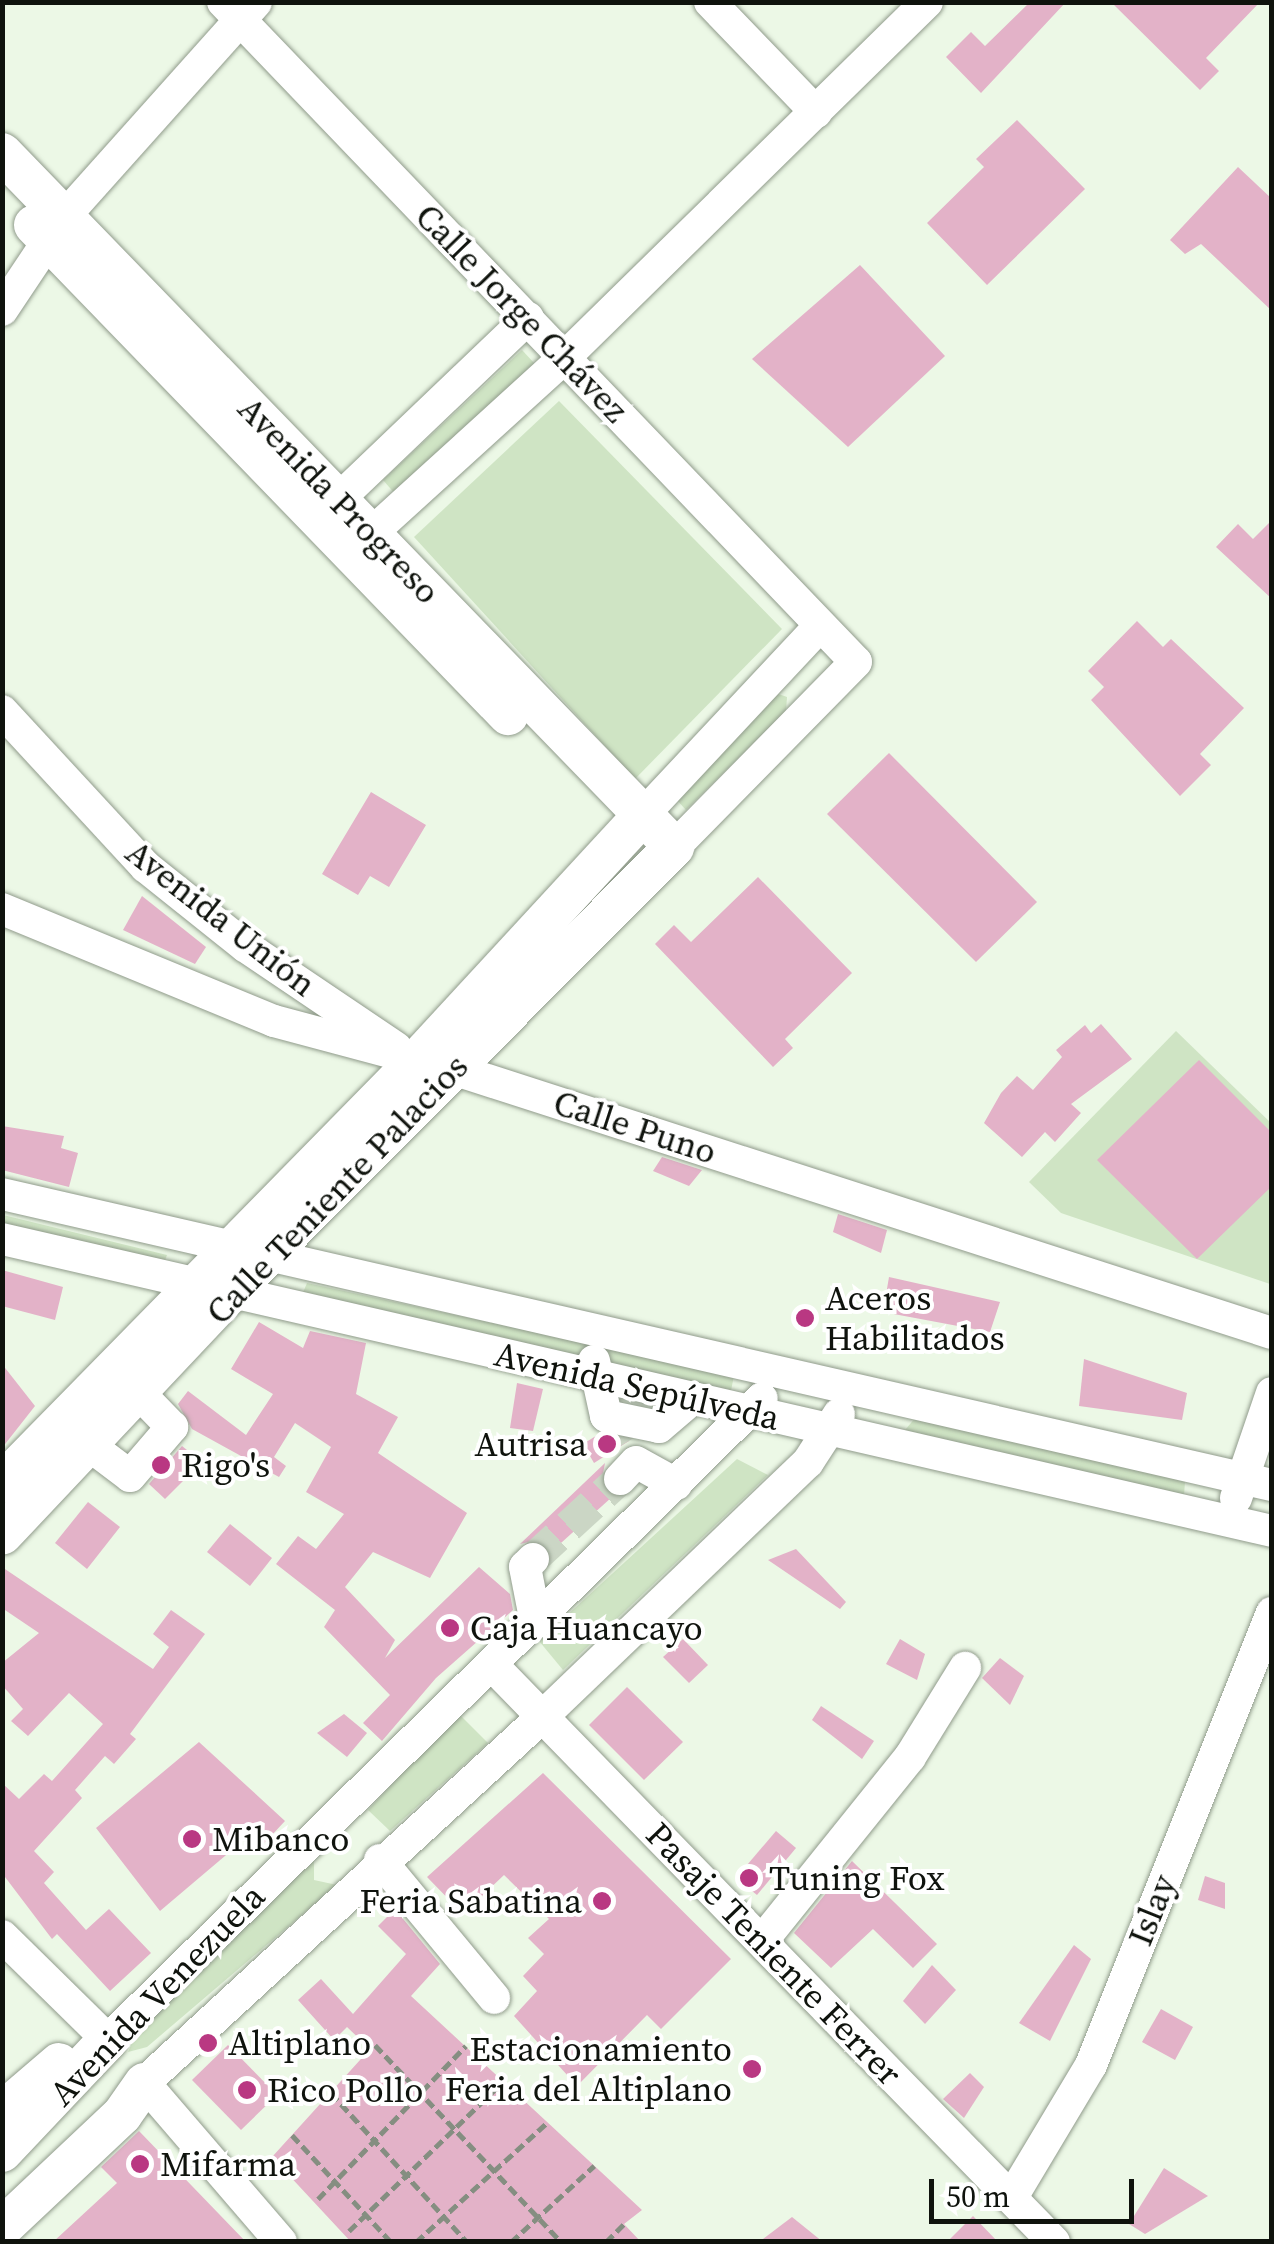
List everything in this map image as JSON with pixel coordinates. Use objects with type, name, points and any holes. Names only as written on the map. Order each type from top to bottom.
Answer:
[{"type":"main road","name":"Avenida Progreso","points":[[2,154],[57,229],[664,856]]},
{"type":"main road","name":"Avenida Progreso","points":[[2,194],[57,229]]},
{"type":"main road","name":"Calle Teniente Palacios","points":[[434,1065],[634,826]]},
{"type":"main road","name":"Calle Teniente Palacios","points":[[2,1483],[212,1289],[434,1065],[664,856]]},
{"type":"main road","name":"Calle Teniente Palacios","points":[[2,1535],[139,1394],[212,1289]]},
{"type":"main road","points":[[2,2112],[61,2062],[108,2040]]},
{"type":"main road","name":"Avenida Venezuela","points":[[2,2152],[108,2040]]},
{"type":"main road","points":[[2,2228],[122,2114],[144,2084]]},
{"type":"main road","name":"Avenida Venezuela","points":[[2,2194],[104,2102],[144,2084]]},
{"type":"street","points":[[710,2],[816,112]]},
{"type":"street","points":[[360,543],[565,357],[925,3]]},
{"type":"street","points":[[2,310],[57,229],[239,8]]},
{"type":"street","name":"Calle Jorge Chávez","points":[[239,8],[856,662],[664,856]]},
{"type":"street","points":[[327,510],[528,318]]},
{"type":"street","points":[[634,826],[820,626]]},
{"type":"street","name":"Avenida Unión","points":[[2,711],[146,867],[245,946],[434,1065]]},
{"type":"street","name":"Calle Puno","points":[[2,909],[274,1021],[434,1065],[1272,1333]]},
{"type":"street","name":"Avenida Sepúlveda","points":[[2,1194],[246,1254],[1257,1482]]},
{"type":"street","name":"Avenida Sepúlveda","points":[[2,1239],[1272,1531]]},
{"type":"street","points":[[600,1332],[591,1375],[620,1445],[676,1484]]},
{"type":"street","name":"Avenida Venezuela","points":[[108,2040],[752,1412],[780,1374]]},
{"type":"street","name":"Avenida Venezuela","points":[[144,2084],[380,1860],[542,1718],[830,1432],[852,1391]]},
{"type":"street","points":[[1228,1522],[1257,1482],[1272,1393]]},
{"type":"street","points":[[620,1445],[659,1427],[693,1398]]},
{"type":"street","points":[[533,1560],[525,1567],[536,1622]]},
{"type":"street","name":"Islay","points":[[1012,2197],[1090,2064],[1272,1612]]},
{"type":"street","name":"Pasaje Teniente Ferrer","points":[[493,1666],[1054,2242]]},
{"type":"street","points":[[762,1942],[910,1757],[965,1668]]},
{"type":"street","points":[[380,1860],[494,1998]]},
{"type":"street","points":[[2,1936],[108,2040]]},
{"type":"street","points":[[144,2084],[280,2242]]},
{"type":"path","points":[[374,2044],[561,2242]]},
{"type":"path","points":[[318,2199],[466,2046]]},
{"type":"path","points":[[349,2231],[504,2082]]},
{"type":"path","points":[[330,2093],[467,2242]]},
{"type":"path","points":[[416,2242],[548,2122]]},
{"type":"path","points":[[292,2135],[392,2242]]},
{"type":"path","points":[[511,2242],[594,2166]]},
{"type":"path","points":[[606,2242],[624,2224]]},
{"type":"green space","points":[[522,350],[535,364],[396,495],[383,480]]},
{"type":"green space","points":[[559,401],[782,629],[635,779],[414,537]]},
{"type":"green space","points":[[770,691],[787,697],[786,711],[686,810],[675,798]]},
{"type":"green space","points":[[1176,1031],[1271,1123],[1270,1284],[1061,1213],[1029,1182]]},
{"type":"green space","points":[[3,1215],[167,1255],[163,1266],[3,1227]]},
{"type":"green space","points":[[307,1283],[734,1375],[731,1391],[302,1295]]},
{"type":"green space","points":[[916,1417],[1185,1481],[1184,1496],[905,1430]]},
{"type":"green space","points":[[737,1459],[768,1475],[563,1670],[539,1641]]},
{"type":"green space","points":[[458,1713],[488,1743],[390,1831],[368,1810]]},
{"type":"green space","points":[[314,1856],[314,1880],[337,1885],[147,2047],[128,2052],[135,2036]]},
{"type":"building","points":[[1030,2],[1066,2],[981,93],[946,57],[971,32],[985,46]]},
{"type":"building","points":[[1111,2],[1260,2],[1206,58],[1219,71],[1200,90]]},
{"type":"building","points":[[1017,120],[1085,189],[987,285],[927,223],[984,167],[976,159]]},
{"type":"building","points":[[1238,167],[1272,199],[1272,311],[1201,244],[1185,254],[1170,240]]},
{"type":"building","points":[[860,265],[945,356],[848,447],[752,359]]},
{"type":"building","points":[[1272,520],[1272,599],[1216,547],[1238,524],[1253,539]]},
{"type":"building","points":[[1137,621],[1163,647],[1171,639],[1244,708],[1200,754],[1211,765],[1180,796],[1091,700],[1104,687],[1088,671]]},
{"type":"building","points":[[889,753],[1037,902],[976,962],[827,814]]},
{"type":"building","points":[[371,792],[426,825],[389,887],[370,876],[358,895],[322,874]]},
{"type":"building","points":[[758,877],[852,973],[785,1039],[793,1048],[773,1067],[655,944],[674,925],[691,942]]},
{"type":"building","points":[[142,896],[206,947],[195,964],[123,930]]},
{"type":"building","points":[[1101,1024],[1132,1059],[1071,1104],[1081,1113],[1055,1142],[1045,1132],[1022,1157],[984,1123],[1001,1093],[1017,1076],[1033,1090],[1062,1057],[1056,1050],[1085,1025],[1091,1033]]},
{"type":"building","points":[[1199,1060],[1272,1133],[1272,1186],[1197,1259],[1097,1160]]},
{"type":"building","points":[[2,1126],[64,1136],[61,1148],[78,1153],[69,1187],[2,1170]]},
{"type":"building","points":[[662,1157],[702,1170],[689,1186],[653,1171]]},
{"type":"building","points":[[838,1214],[887,1230],[881,1253],[833,1232]]},
{"type":"building","points":[[2,1270],[63,1287],[55,1320],[2,1306]]},
{"type":"building","points":[[889,1277],[1000,1302],[990,1332],[883,1312]]},
{"type":"building","points":[[259,1322],[303,1348],[310,1331],[366,1343],[356,1394],[398,1417],[378,1453],[467,1513],[430,1578],[373,1552],[345,1587],[395,1640],[385,1658],[479,1567],[510,1594],[513,1610],[436,1678],[382,1741],[363,1723],[390,1695],[324,1627],[335,1610],[276,1564],[298,1536],[316,1549],[344,1514],[306,1492],[331,1447],[295,1423],[274,1457],[286,1466],[279,1477],[192,1429],[178,1404],[188,1391],[246,1435],[273,1394],[231,1369]]},
{"type":"building","points":[[1084,1359],[1187,1393],[1182,1420],[1079,1406]]},
{"type":"building","points":[[2,1364],[35,1406],[2,1448]]},
{"type":"building","points":[[517,1383],[543,1389],[533,1431],[510,1428]]},
{"type":"building","points":[[599,1434],[629,1441],[594,1463],[583,1444]]},
{"type":"building","points":[[182,1446],[202,1462],[165,1499],[149,1484]]},
{"type":"building","points":[[605,1463],[601,1484],[612,1497],[551,1552],[537,1540],[520,1544]]},
{"type":"building","points":[[88,1502],[120,1527],[87,1569],[55,1543]]},
{"type":"building","points":[[230,1524],[272,1558],[250,1586],[207,1552]]},
{"type":"building","points":[[796,1549],[846,1602],[840,1609],[768,1560]]},
{"type":"building","points":[[2,1567],[153,1669],[169,1647],[153,1634],[171,1610],[205,1634],[130,1734],[136,1739],[114,1764],[105,1756],[75,1790],[82,1798],[34,1851],[54,1872],[44,1883],[86,1930],[109,1909],[151,1953],[110,1991],[57,1934],[52,1939],[2,1873],[2,1783],[19,1799],[44,1774],[52,1781],[103,1724],[69,1693],[28,1736],[11,1721],[23,1709],[2,1685],[2,1663],[39,1633],[2,1608]]},
{"type":"building","points":[[683,1639],[708,1665],[689,1683],[663,1657]]},
{"type":"building","points":[[900,1639],[925,1654],[917,1680],[886,1664]]},
{"type":"building","points":[[1000,1658],[1024,1676],[1010,1705],[982,1678]]},
{"type":"building","points":[[627,1687],[683,1742],[644,1780],[589,1725]]},
{"type":"building","points":[[821,1706],[874,1741],[862,1759],[812,1720]]},
{"type":"building","points":[[344,1714],[367,1733],[347,1757],[317,1733]]},
{"type":"building","points":[[199,1742],[285,1821],[257,1851],[245,1839],[160,1911],[96,1828]]},
{"type":"building","name":"Feria Sabatina","points":[[543,1773],[731,1959],[661,2029],[647,2015],[577,2086],[514,2016],[537,1991],[523,1976],[544,1954],[528,1938],[549,1919],[504,1875],[463,1914],[427,1877]]},
{"type":"building","points":[[776,1831],[796,1848],[757,1895],[736,1878]]},
{"type":"building","points":[[852,1861],[937,1944],[913,1968],[873,1929],[831,1968],[794,1933]]},
{"type":"building","points":[[1205,1876],[1225,1883],[1225,1909],[1198,1900]]},
{"type":"building","points":[[395,1909],[440,1964],[411,1996],[642,2210],[624,2224],[641,2242],[351,2242],[272,2157],[370,2049],[347,2027],[334,2040],[298,2000],[321,1979],[353,2014],[406,1954],[378,1926]]},
{"type":"building","points":[[1074,1945],[1091,1959],[1050,2041],[1019,2023]]},
{"type":"building","points":[[932,1965],[956,1990],[925,2024],[903,2001]]},
{"type":"building","points":[[1161,2009],[1193,2027],[1175,2060],[1142,2042]]},
{"type":"building","points":[[228,2045],[277,2095],[241,2130],[192,2080]]},
{"type":"building","points":[[970,2073],[984,2087],[964,2118],[943,2099]]},
{"type":"building","points":[[139,2131],[246,2242],[53,2242],[117,2183],[101,2167]]},
{"type":"building","points":[[1164,2168],[1208,2196],[1145,2234],[1129,2224]]},
{"type":"building","points":[[973,2216],[998,2242],[947,2242]]},
{"type":"building","points":[[792,2217],[823,2242],[759,2242]]},
{"type":"tunnel","points":[[613,1426],[624,1444]]},
{"type":"tunnel","points":[[533,1559],[620,1479]]},
{"type":"place","name":"Aceros Habilitados","points":[[805,1318]]},
{"type":"place","name":"Autrisa","points":[[607,1444]]},
{"type":"place","name":"Rigo's","points":[[161,1465]]},
{"type":"place","name":"Caja Huancayo","points":[[450,1628]]},
{"type":"place","name":"Mibanco","points":[[192,1839]]},
{"type":"place","name":"Tuning Fox","points":[[749,1878]]},
{"type":"place","name":"Feria Sabatina","points":[[602,1901]]},
{"type":"place","name":"Altiplano","points":[[208,2043]]},
{"type":"place","name":"Estacionamiento Feria del Altiplano","points":[[752,2069]]},
{"type":"place","name":"Rico Pollo","points":[[247,2090]]},
{"type":"place","name":"Mifarma","points":[[140,2164]]}]
